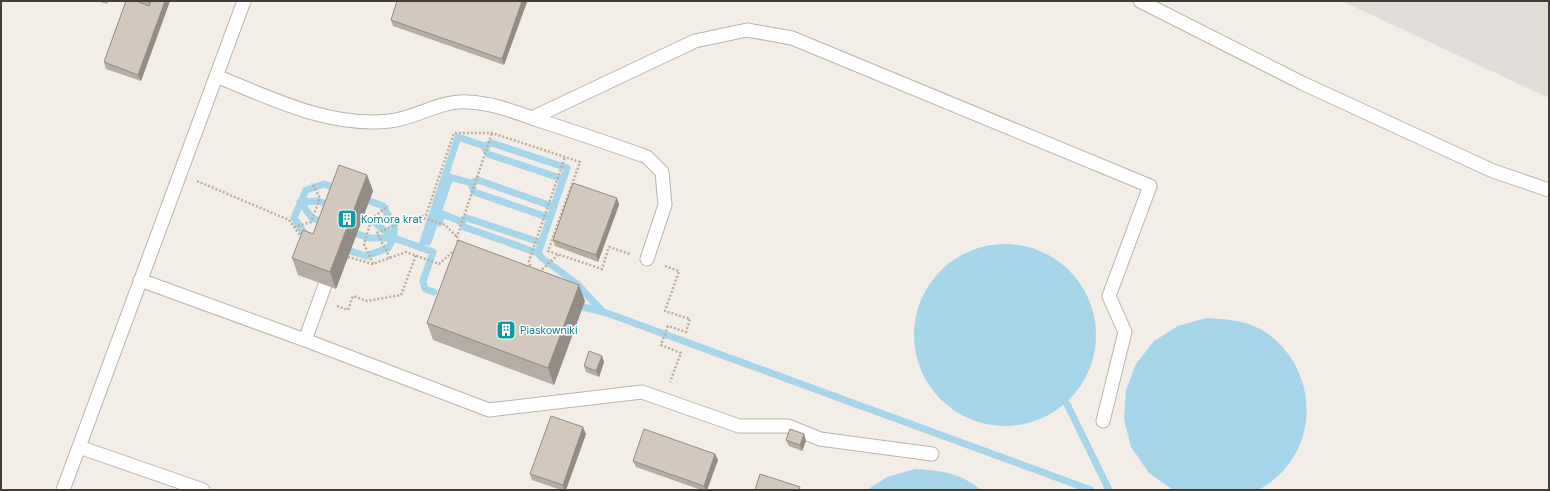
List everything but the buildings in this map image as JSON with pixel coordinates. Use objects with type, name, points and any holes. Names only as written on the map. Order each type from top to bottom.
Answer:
[{"type":"lane","points":[[63,490],[244,1]]},
{"type":"lane","points":[[1140,1],[1302,83],[1493,171],[1549,190]]},
{"type":"lane","points":[[532,118],[695,41],[747,30],[792,38],[1150,186],[1109,296],[1125,332],[1103,421]]},
{"type":"lane","points":[[216,76],[310,113],[338,119],[373,123],[400,120],[449,103],[468,102],[497,106],[647,157],[662,172],[665,205],[647,260]]},
{"type":"lane","points":[[140,280],[305,340],[489,410],[642,392],[739,426],[788,426],[820,438],[932,454]]},
{"type":"lane","points":[[305,340],[325,285]]},
{"type":"lane","points":[[78,447],[204,490]]},
{"type":"path","points":[[390,258],[377,233],[402,222],[426,215],[454,133],[492,133],[580,162],[548,252],[602,270],[609,247],[679,271],[665,311],[690,319],[686,332],[668,326],[661,345],[681,353],[670,382]]},
{"type":"path","points":[[457,237],[492,133]]},
{"type":"path","points":[[532,271],[529,261],[530,257],[564,157]]},
{"type":"path","points":[[180,174],[289,220],[304,241]]},
{"type":"path","points":[[294,227],[311,222],[320,198],[312,183]]},
{"type":"path","points":[[373,264],[364,244],[372,218],[388,206]]},
{"type":"path","points":[[348,257],[373,264],[406,252],[439,264],[460,246],[457,237],[445,225],[420,216]]},
{"type":"path","points":[[320,299],[348,310],[353,296],[367,301],[401,295],[416,255]]},
{"type":"path","points":[[524,268],[539,273],[558,255]]},
{"type":"shaded area","points":[[1342,1],[1549,1],[1549,98]]},
{"type":"water","points":[[996,244],[1014,244],[1040,251],[1056,259],[1075,277],[1081,284],[1089,300],[1096,326],[1096,344],[1089,370],[1081,386],[1063,405],[1056,411],[1031,422],[1014,426],[996,426],[970,419],[954,411],[929,386],[921,370],[916,353],[914,344],[914,326],[921,300],[929,284],[954,259],[970,251],[987,246]]},
{"type":"water","points":[[1206,318],[1242,322],[1262,330],[1279,343],[1292,360],[1301,378],[1306,398],[1306,419],[1302,439],[1293,457],[1280,474],[1267,485],[1258,490],[1173,490],[1149,473],[1131,447],[1124,419],[1126,390],[1136,364],[1154,341],[1178,326]]},
{"type":"water","points":[[915,469],[942,472],[958,476],[981,490],[867,490],[887,477]]},
{"type":"waterway","points":[[421,248],[458,137],[484,146],[492,143],[567,168],[538,253],[542,258],[577,284],[603,312]]},
{"type":"waterway","points":[[484,146],[488,154],[563,179]]},
{"type":"waterway","points":[[428,242],[450,177],[471,183],[478,180],[554,207]]},
{"type":"waterway","points":[[471,183],[474,192],[550,218]]},
{"type":"waterway","points":[[324,184],[383,206],[394,225],[394,238],[388,248],[366,256],[307,237],[294,218],[306,190],[324,184]]},
{"type":"waterway","points":[[300,202],[318,201],[333,206]]},
{"type":"waterway","points":[[300,202],[312,218],[326,223]]},
{"type":"waterway","points":[[439,223],[442,214],[460,221],[467,218],[542,243]]},
{"type":"waterway","points":[[355,215],[374,222],[394,238]]},
{"type":"waterway","points":[[460,221],[464,227],[538,253]]},
{"type":"waterway","points":[[349,231],[369,238],[394,238],[433,252],[423,281],[425,289],[434,292]]},
{"type":"waterway","points":[[583,307],[604,312],[1091,490]]},
{"type":"waterway","points":[[1067,404],[1109,490]]},
{"type":"place","name":"Komora krat","points":[[347,219]]},
{"type":"place","name":"Piaskowniki","points":[[506,330]]}]
